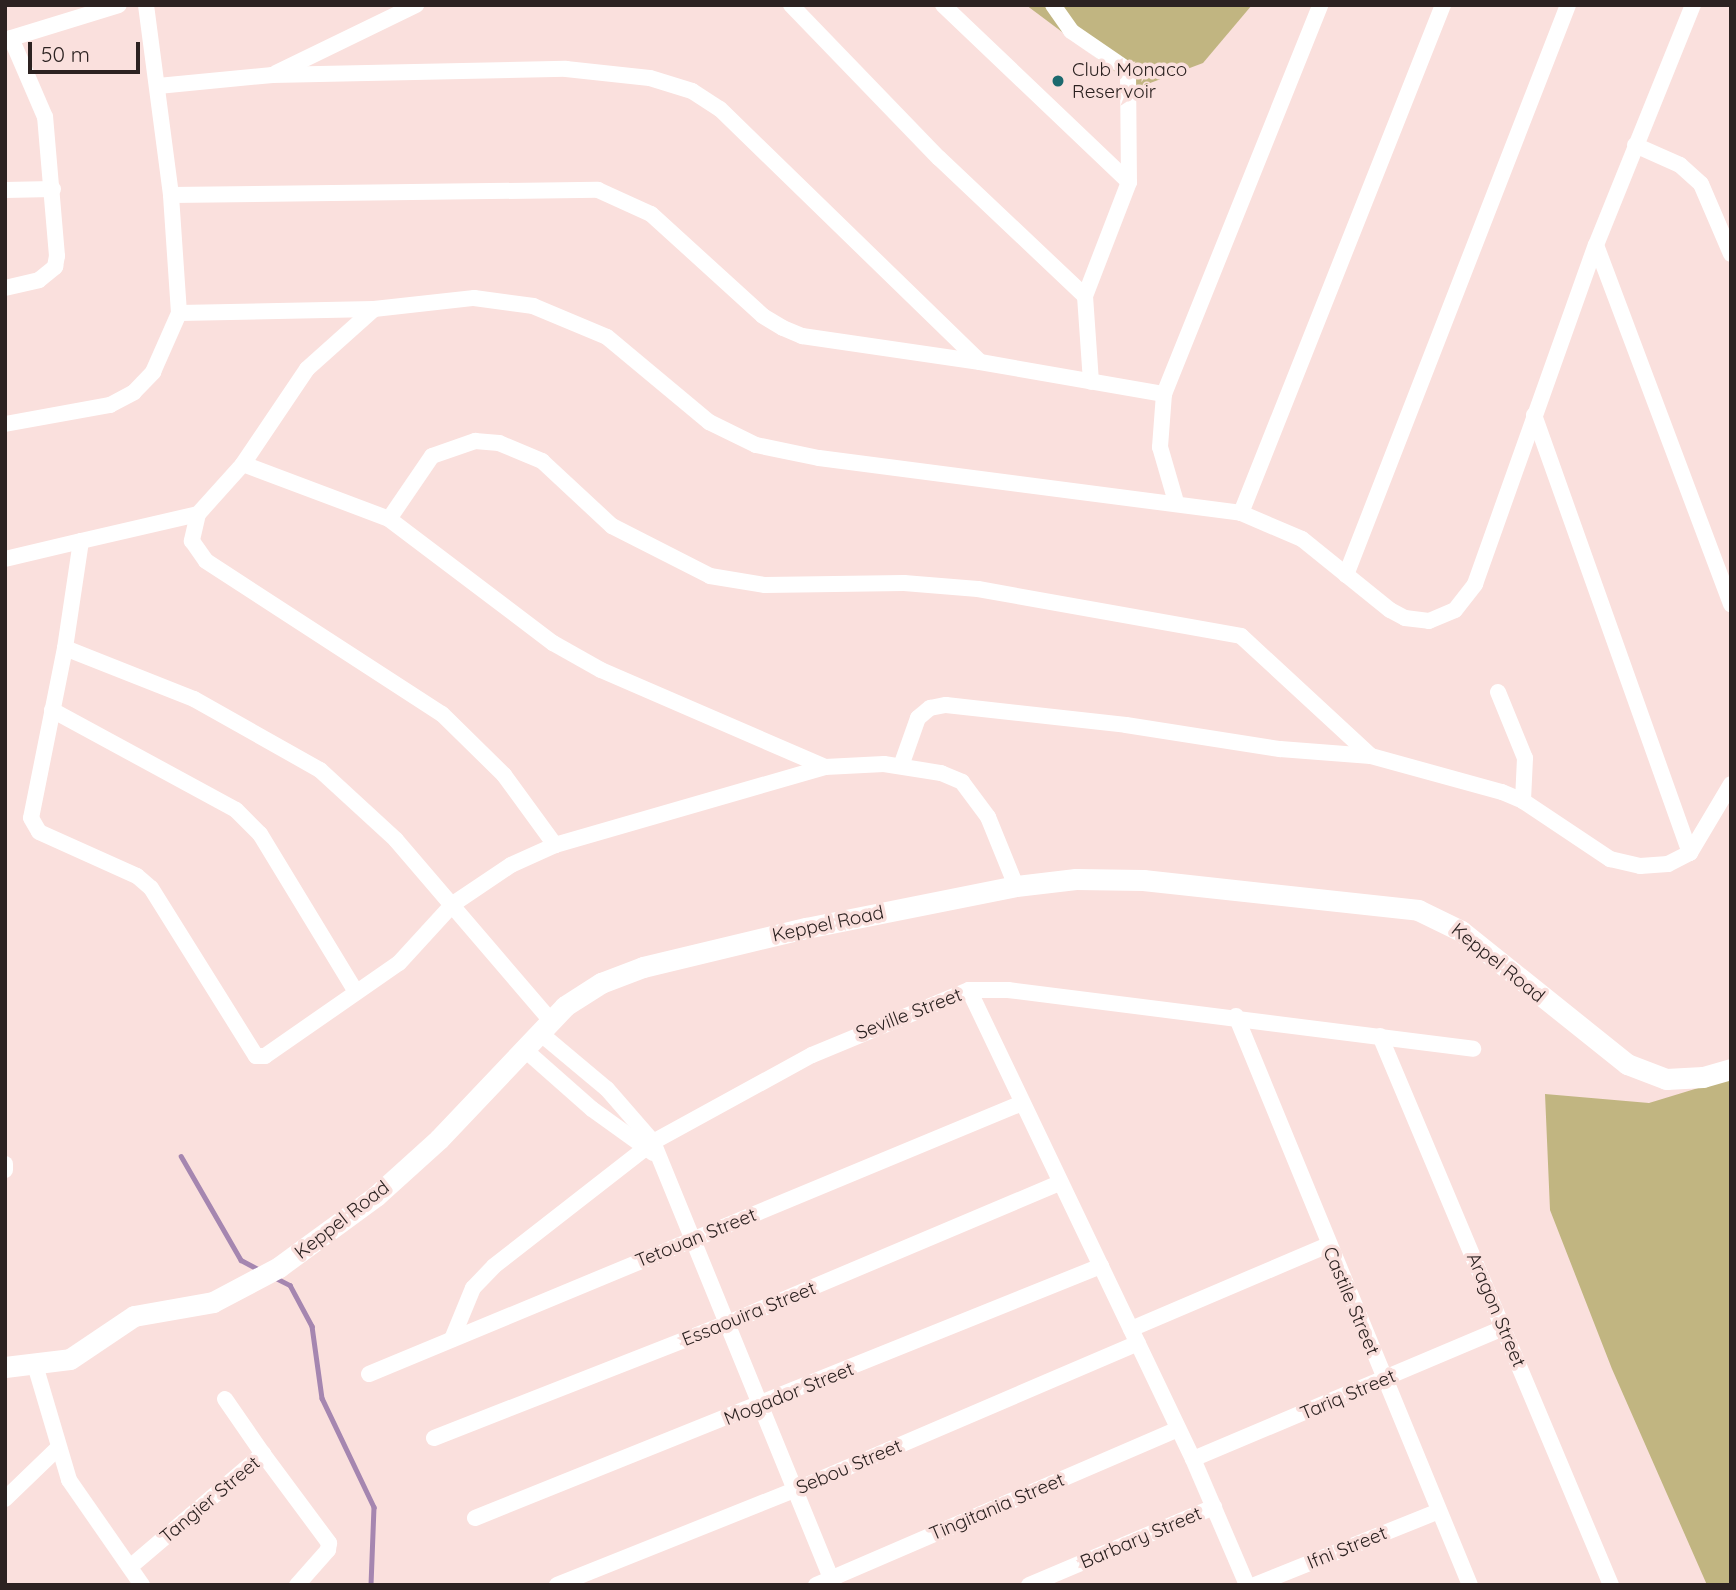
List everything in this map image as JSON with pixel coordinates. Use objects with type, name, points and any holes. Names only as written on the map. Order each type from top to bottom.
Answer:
[{"type":"street","points":[[5,288],[39,281],[55,267],[53,189],[45,117],[8,39],[119,5]]},
{"type":"street","points":[[5,424],[110,405],[134,392],[153,372],[179,313],[171,195],[146,5]]},
{"type":"street","points":[[271,75],[416,5]]},
{"type":"street","points":[[791,5],[939,159],[1085,296]]},
{"type":"street","points":[[943,5],[1129,183]]},
{"type":"street","points":[[1053,5],[1071,32],[1128,70],[1129,183],[1085,296],[1091,382]]},
{"type":"street","points":[[1176,502],[1160,447],[1164,394],[1320,5]]},
{"type":"street","points":[[1241,513],[1443,5]]},
{"type":"street","points":[[1346,575],[1568,5]]},
{"type":"street","points":[[179,313],[374,309],[474,298],[506,300],[555,313],[623,348],[709,422],[756,445],[786,453],[1176,502],[1241,513],[1302,539],[1405,618],[1429,621],[1455,610],[1482,566],[1596,245],[1693,5]]},
{"type":"street","points":[[158,86],[271,75],[613,71],[692,91],[720,109],[980,362]]},
{"type":"street","points":[[1635,145],[1690,172],[1710,200],[1731,254]]},
{"type":"street","points":[[5,190],[53,189]]},
{"type":"street","points":[[171,195],[598,190],[651,214],[763,316],[802,336],[980,362],[1164,394]]},
{"type":"street","points":[[1720,225],[1731,209]]},
{"type":"street","points":[[1596,245],[1731,604]]},
{"type":"street","points":[[374,309],[298,379],[243,464],[198,514],[192,541],[206,561],[442,715],[504,775],[555,845]]},
{"type":"street","points":[[1534,415],[1690,853]]},
{"type":"street","points":[[389,519],[432,456],[475,440],[499,443],[542,461],[611,526],[710,576],[765,585],[904,583],[978,589],[1241,636],[1371,756]]},
{"type":"street","points":[[243,464],[389,519],[553,643],[601,670],[825,767]]},
{"type":"street","points":[[5,559],[198,514]]},
{"type":"street","points":[[81,541],[33,826],[137,876],[151,888],[254,1055],[265,1056],[399,963],[453,904],[511,865],[555,845],[825,767],[901,766],[941,773],[970,790],[988,817],[1016,886]]},
{"type":"street","points":[[65,648],[194,699],[320,770],[355,799],[453,904],[545,1027],[607,1089],[652,1149],[693,1239],[762,1405],[827,1583]]},
{"type":"street","points":[[1498,692],[1525,758],[1523,801]]},
{"type":"street","points":[[901,766],[918,718],[930,708],[946,705],[1126,725],[1280,750],[1371,756],[1523,801],[1573,838],[1624,864],[1668,864],[1690,853],[1731,784]]},
{"type":"street","points":[[52,710],[242,815],[260,834],[356,992]]},
{"type":"street","name":"Keppel Road","points":[[5,1367],[35,1366],[79,1355],[134,1316],[213,1302],[279,1267],[376,1196],[439,1139],[545,1027],[586,990],[643,967],[1016,886],[1076,879],[1143,880],[1418,910],[1461,931],[1587,1037],[1633,1068],[1680,1079],[1731,1069]]},
{"type":"street","name":"Seville Street","points":[[452,1339],[473,1288],[494,1266],[652,1149],[812,1055],[969,990],[1008,989],[1236,1016],[1474,1049]]},
{"type":"street","points":[[969,990],[1193,1459],[1247,1585]]},
{"type":"street","name":"Castile Street","points":[[1236,1016],[1470,1585]]},
{"type":"street","name":"Aragon Street","points":[[1380,1036],[1611,1585]]},
{"type":"street","points":[[524,1049],[592,1109],[652,1149]]},
{"type":"street","name":"Tetouan Street","points":[[369,1374],[1022,1103]]},
{"type":"street","points":[[5,1164],[5,1170]]},
{"type":"street","name":"Essaouira Street","points":[[434,1438],[728,1323],[1060,1183]]},
{"type":"street","name":"Sebou Street","points":[[557,1585],[795,1490],[1328,1245]]},
{"type":"street","name":"Mogador Street","points":[[475,1518],[762,1405],[1101,1266]]},
{"type":"street","name":"Tariq Street","points":[[1193,1459],[1503,1328]]},
{"type":"street","points":[[35,1366],[57,1449],[83,1505],[142,1585]]},
{"type":"street","points":[[225,1399],[263,1454]]},
{"type":"street","name":"Tingitania Street","points":[[827,1583],[1178,1429]]},
{"type":"street","points":[[5,1499],[57,1449]]},
{"type":"street","name":"Tangier Street","points":[[130,1567],[263,1454],[327,1537],[328,1550],[297,1585]]},
{"type":"street","name":"Barbary Street","points":[[1029,1585],[1214,1507]]},
{"type":"street","name":"Ifni Street","points":[[1255,1585],[1439,1511]]},
{"type":"shaded area","points":[[1026,5],[1252,5],[1203,63],[1137,88]]},
{"type":"shaded area","points":[[1731,1078],[1731,1585],[1707,1585],[1612,1369],[1550,1210],[1545,1094],[1649,1103]]},
{"type":"waterway","points":[[181,1156],[241,1260],[260,1270]]},
{"type":"waterway","points":[[274,1277],[290,1285],[312,1326],[322,1398],[374,1507],[371,1585]]},
{"type":"place","name":"Club Monaco Reservoir","points":[[1058,81]]}]
